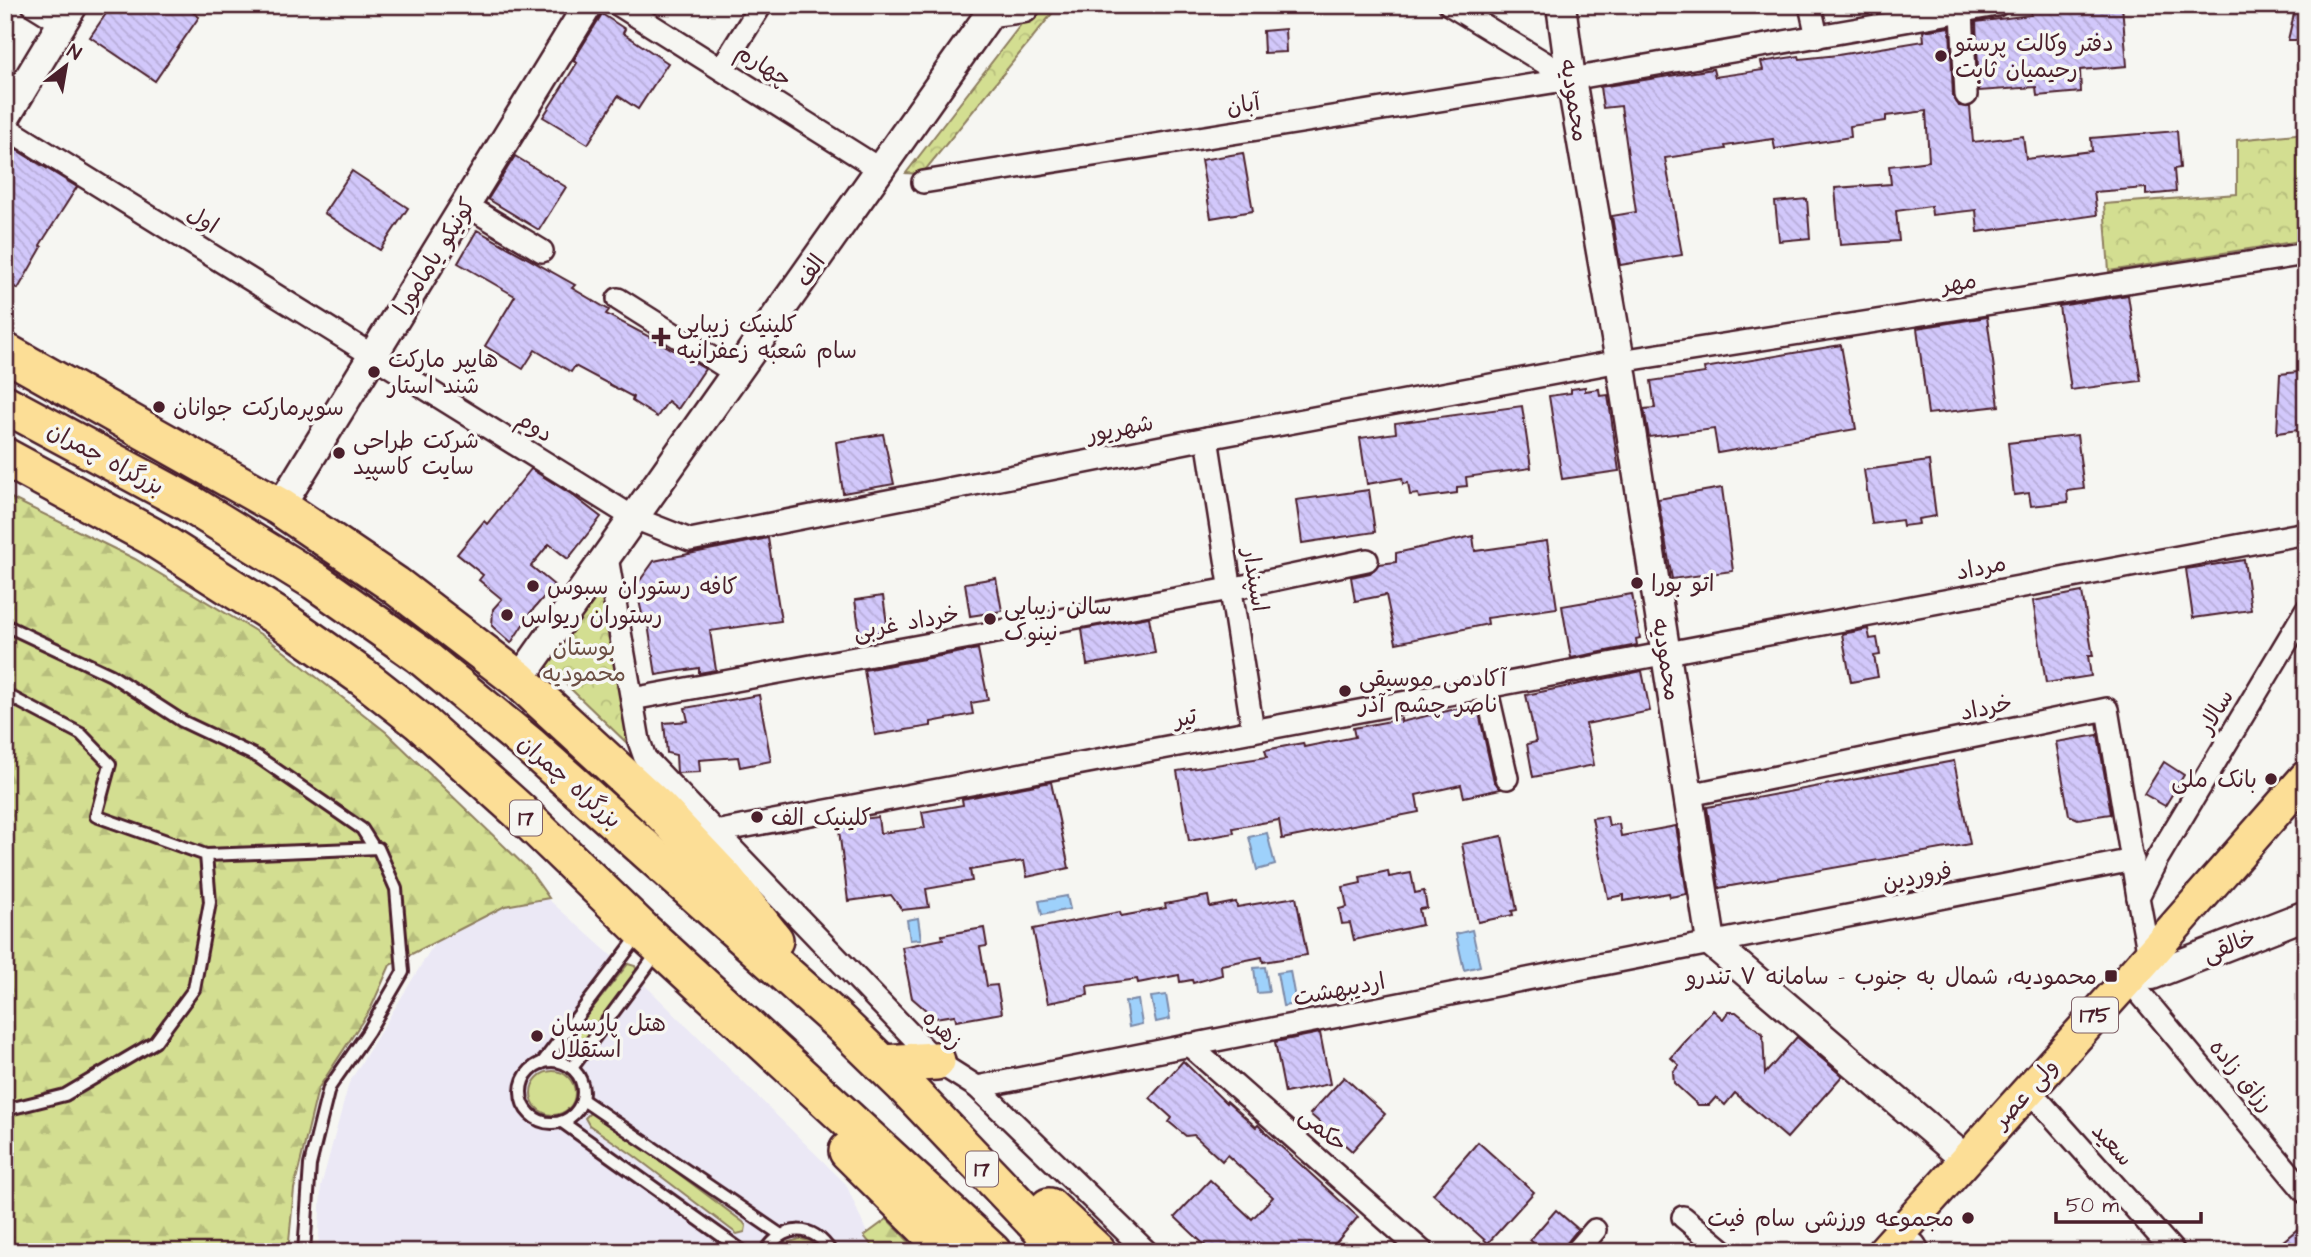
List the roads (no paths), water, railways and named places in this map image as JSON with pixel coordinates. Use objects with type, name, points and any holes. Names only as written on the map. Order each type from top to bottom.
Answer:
[{"type":"highway","points":[[5,352],[280,507],[395,585],[519,680],[657,807],[726,880],[837,1020]]},
{"type":"highway","name":"بزرگراه چمران","points":[[5,404],[187,502],[315,581],[420,655],[530,746],[837,1020],[893,1074],[1063,1252]]},
{"type":"highway","name":"بزرگراه چمران","points":[[5,457],[151,536],[275,615],[363,677],[420,722],[992,1252]]},
{"type":"highway","points":[[704,985],[768,1072],[950,1252]]},
{"type":"highway","points":[[893,1074],[936,1061]]},
{"type":"highway","points":[[893,1074],[1060,1216],[1097,1252]]},
{"type":"main road","name":"ولی عصر","points":[[1905,1251],[2040,1102],[2306,777]]},
{"type":"main road","name":"ولی عصر","points":[[1905,1251],[1965,1159],[2146,974],[2306,800]]},
{"type":"street","points":[[5,118],[68,14],[33,5]]},
{"type":"street","name":"کونیکو یامامورا","points":[[280,507],[589,5]]},
{"type":"street","name":"چهارم","points":[[618,5],[881,170]]},
{"type":"street","points":[[721,69],[761,5]]},
{"type":"street","name":"الف","points":[[519,680],[993,8],[1024,8],[1026,5]]},
{"type":"street","points":[[1450,5],[1571,79]]},
{"type":"street","name":"محمودیه","points":[[1560,5],[1620,361],[1711,942]]},
{"type":"street","points":[[1810,5],[1817,37]]},
{"type":"street","name":"آبان","points":[[923,181],[1571,79],[1995,5]]},
{"type":"street","points":[[1962,11],[1966,95]]},
{"type":"street","name":"اول","points":[[5,127],[373,356]]},
{"type":"street","points":[[466,205],[542,251]]},
{"type":"street","name":"مهر","points":[[1620,361],[2306,254]]},
{"type":"street","points":[[618,299],[737,374]]},
{"type":"street","name":"دوم","points":[[373,356],[634,518]]},
{"type":"street","name":"شهریور","points":[[634,518],[690,540],[1207,438],[1620,361]]},
{"type":"street","name":"اسپندار","points":[[1207,438],[1253,731]]},
{"type":"street","name":"مرداد","points":[[1666,653],[2306,533]]},
{"type":"street","points":[[607,557],[639,741],[645,758],[715,832]]},
{"type":"street","name":"خرداد غربی","points":[[632,699],[1230,590],[1367,560]]},
{"type":"street","name":"سالار","points":[[2138,897],[2157,859],[2306,610]]},
{"type":"street","name":"تیر","points":[[715,832],[1666,653]]},
{"type":"street","points":[[1486,687],[1507,778]]},
{"type":"street","name":"خرداد","points":[[1689,795],[2107,709],[2138,897]]},
{"type":"street","name":"زهره","points":[[715,832],[936,1061],[977,1087],[1147,1252]]},
{"type":"street","name":"فروردین","points":[[1711,942],[2133,860]]},
{"type":"street","points":[[2138,897],[2146,974]]},
{"type":"street","name":"خالقی","points":[[2146,974],[2306,915]]},
{"type":"street","points":[[1711,942],[1965,1159]]},
{"type":"street","name":"اردیبهشت","points":[[977,1087],[1711,942]]},
{"type":"street","name":"رزاق زاده","points":[[2146,974],[2306,1192]]},
{"type":"street","name":"حکمی","points":[[1189,1045],[1423,1252]]},
{"type":"street","name":"سعید","points":[[2040,1102],[2174,1252]]},
{"type":"street","points":[[1684,1217],[1725,1252]]},
{"type":"street","points":[[1576,1252],[1595,1230]]},
{"type":"lane","points":[[5,625],[111,674],[182,721],[258,757],[362,829],[374,848]]},
{"type":"lane","points":[[5,694],[80,734],[110,764],[96,817],[206,855],[378,848],[396,889],[403,972],[368,1032],[329,1088],[310,1164],[304,1252]]},
{"type":"lane","points":[[5,1110],[65,1095],[155,1042],[194,989],[210,902],[206,855]]},
{"type":"lane","points":[[542,1063],[563,1063],[572,1068],[582,1082],[583,1100],[571,1118],[562,1122],[540,1122],[531,1116],[521,1097],[525,1076],[542,1063],[652,939]]},
{"type":"lane","points":[[572,1068],[652,939]]},
{"type":"lane","points":[[583,1100],[781,1234]]},
{"type":"lane","points":[[562,1122],[744,1252]]},
{"type":"lane","points":[[765,1252],[781,1234],[792,1231],[815,1235],[824,1241],[831,1252]]},
{"type":"water","points":[[1267,833],[1275,865],[1257,870],[1249,837]]},
{"type":"water","points":[[1067,896],[1070,909],[1042,915],[1039,901]]},
{"type":"water","points":[[918,918],[921,939],[910,940],[907,920]]},
{"type":"water","points":[[1472,930],[1480,966],[1464,970],[1456,934]]},
{"type":"water","points":[[1265,967],[1269,992],[1257,993],[1254,968]]},
{"type":"water","points":[[1290,971],[1296,1004],[1283,1006],[1277,973]]},
{"type":"water","points":[[1166,995],[1170,1019],[1156,1022],[1151,997]]},
{"type":"water","points":[[1138,1000],[1142,1024],[1129,1027],[1125,1002]]},
{"type":"place","name":"دفتر وکالت پرستو رحیمیان ثابت","points":[[1941,56]]},
{"type":"place","name":"کلینیک زیبایی سام شعبه زعفرانیه","points":[[661,337]]},
{"type":"place","name":"هایپر مارکت شند استار","points":[[374,372]]},
{"type":"place","name":"سوپرمارکت جوانان","points":[[159,407]]},
{"type":"place","name":"شرکت طراحی سایت کاسپید","points":[[339,453]]},
{"type":"place","name":"اتو بورا","points":[[1637,583]]},
{"type":"place","name":"کافه رستوران سبوس","points":[[533,586]]},
{"type":"place","name":"رستوران ریواس","points":[[507,615]]},
{"type":"place","name":"سالن زیبایی نینوک","points":[[990,619]]},
{"type":"place","name":"آکادمی موسیقی ناصر چشم آذر","points":[[1345,691]]},
{"type":"place","name":"بانک ملی","points":[[2271,779]]},
{"type":"place","name":"کلینیک الف","points":[[757,817]]},
{"type":"place","name":"محمودیه، شمال به جنوب - سامانه ۷ تندرو","points":[[2111,976]]},
{"type":"place","name":"هتل پارسیان استقلال","points":[[537,1036]]},
{"type":"place","name":"مجموعه ورزشی سام فیت","points":[[1968,1218]]},
{"type":"park label","name":"بوستان محمودیه","points":[[584,660]]}]
